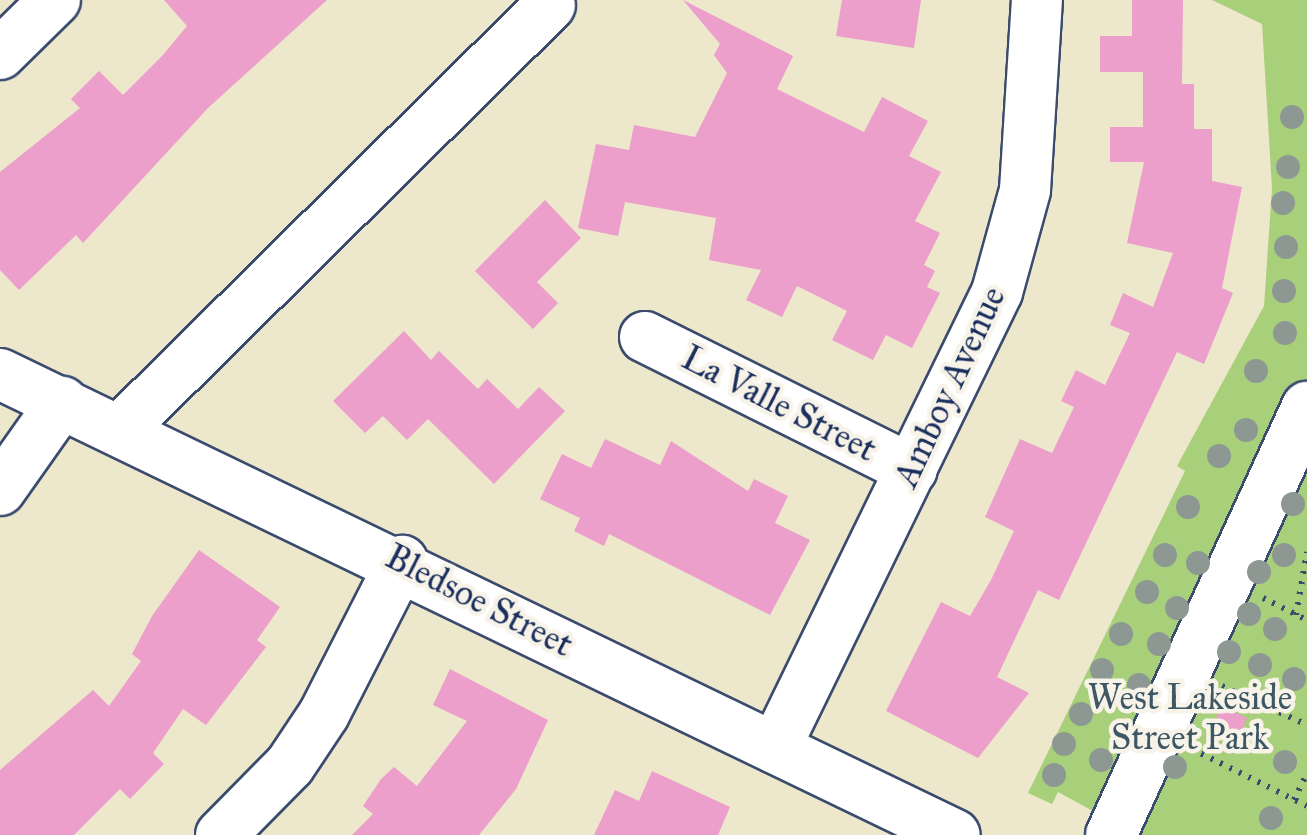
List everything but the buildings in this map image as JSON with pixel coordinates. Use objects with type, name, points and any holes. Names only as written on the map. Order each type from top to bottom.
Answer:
[{"type":"street","points":[[0,54],[55,0]]},
{"type":"street","name":"Amboy Avenue","points":[[775,748],[912,470],[1012,244],[1025,190],[1037,0]]},
{"type":"street","points":[[121,429],[550,5]]},
{"type":"street","name":"La Valle Street","points":[[645,337],[912,470]]},
{"type":"street","name":"Bledsoe Street","points":[[0,374],[402,562],[955,835]]},
{"type":"street","points":[[0,490],[62,402]]},
{"type":"street","points":[[1111,835],[1307,407]]},
{"type":"street","points":[[221,835],[290,765],[324,714],[402,562]]},
{"type":"path","points":[[1296,614],[1307,552]]},
{"type":"path","points":[[1296,614],[1307,606]]},
{"type":"path","points":[[1296,614],[1307,620]]},
{"type":"path","points":[[1186,670],[1307,725]]},
{"type":"path","points":[[1179,742],[1307,806]]},
{"type":"path","points":[[1294,800],[1307,773]]},
{"type":"green space","name":"West Lakeside Street Park","points":[[1212,0],[1307,0],[1307,835],[1137,835],[1058,792],[1052,804],[1028,793],[1185,471],[1177,466],[1264,306],[1272,188],[1262,24]]}]
